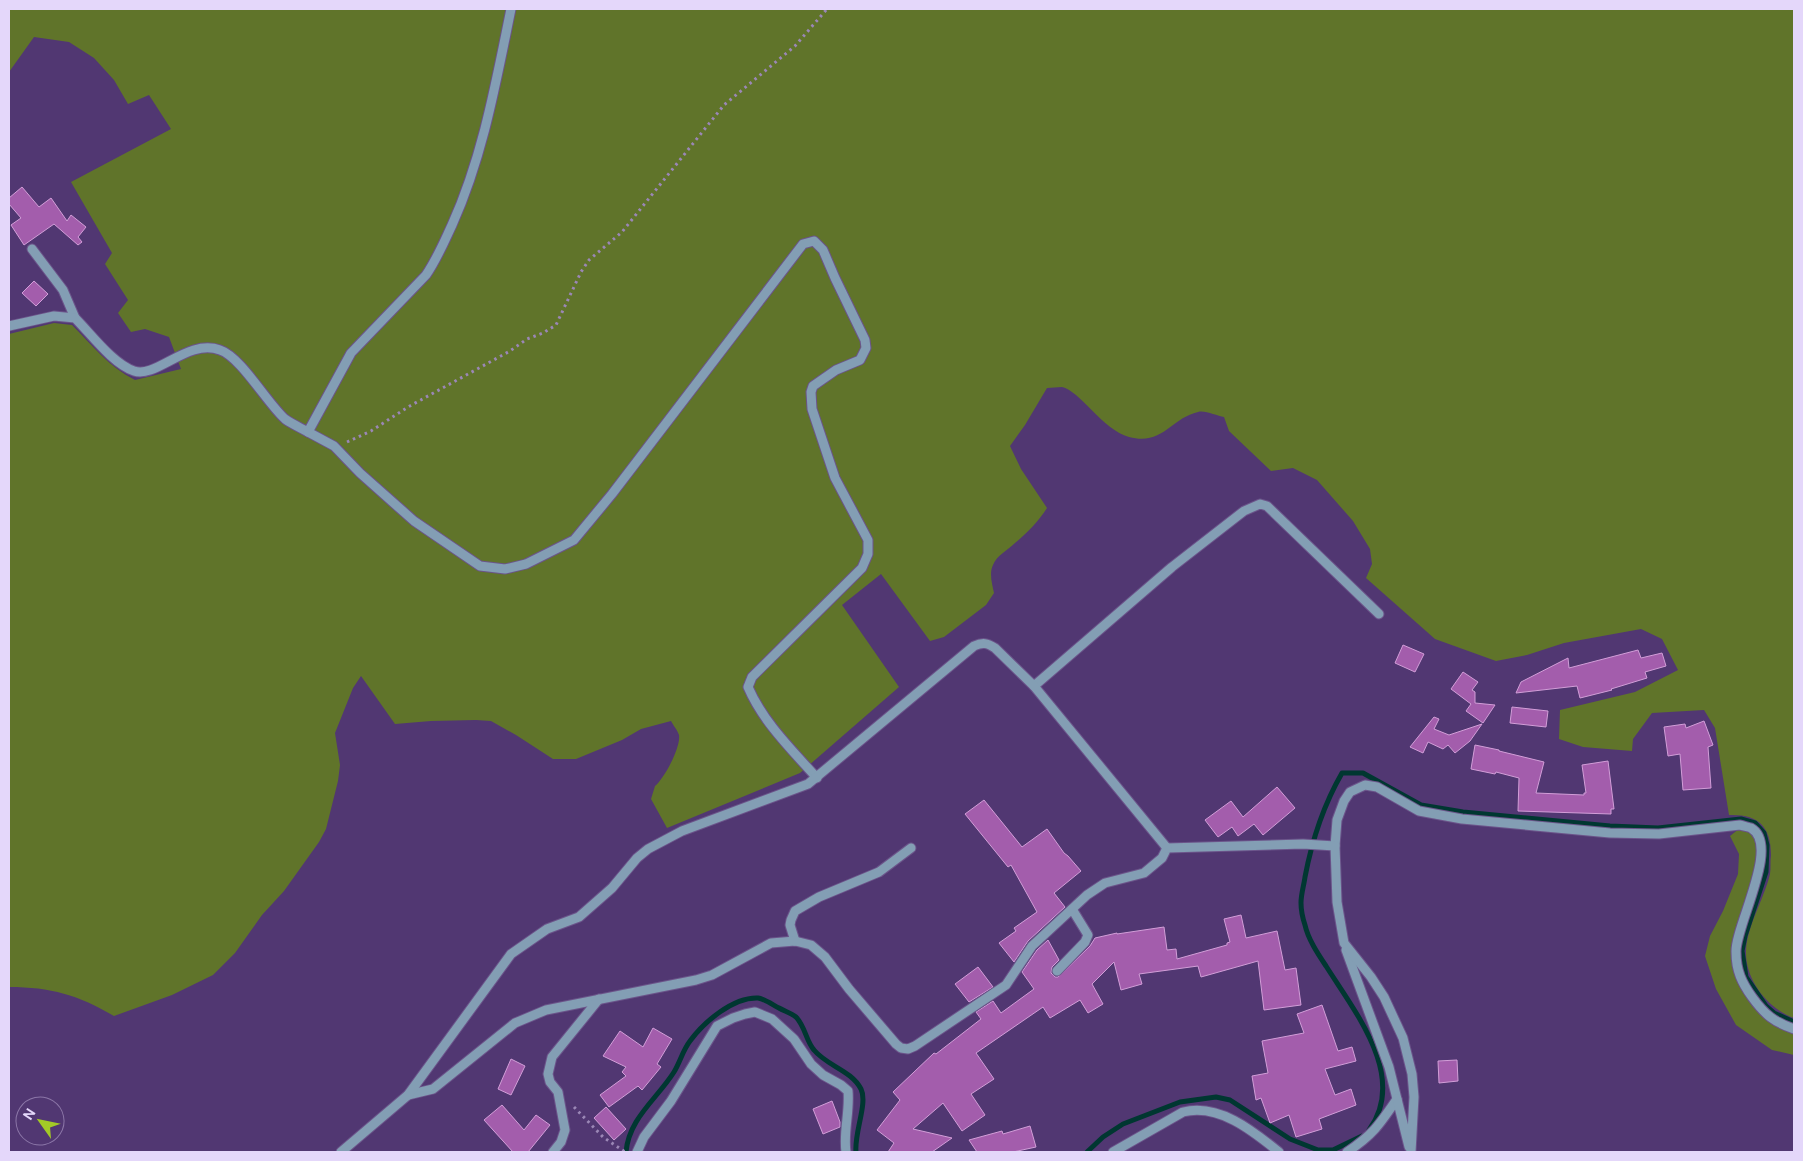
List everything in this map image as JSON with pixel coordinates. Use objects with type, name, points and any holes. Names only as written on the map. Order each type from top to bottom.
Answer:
[{"type":"street","points":[[308,432],[351,353],[426,275],[435,262],[461,204],[489,120],[511,9]]},
{"type":"street","points":[[32,248],[63,290],[75,318],[110,355],[128,368],[136,372],[154,369],[195,348],[220,349],[234,360],[286,419],[334,446],[360,473],[414,520],[480,566],[505,569],[526,564],[574,540],[612,494],[803,244],[814,241],[823,250],[865,340],[866,348],[860,360],[836,370],[813,386],[810,392],[812,410],[835,478],[868,540],[868,554],[862,568],[752,677],[748,687],[756,704],[786,743],[817,778]]},
{"type":"street","points":[[9,326],[54,316],[75,318]]},
{"type":"street","points":[[1034,686],[1172,567],[1244,511],[1260,504],[1267,506],[1379,614]]},
{"type":"street","points":[[341,1152],[408,1095],[511,954],[547,929],[579,917],[612,888],[637,858],[648,850],[682,832],[808,784],[974,646],[982,643],[988,643],[995,648],[1034,686],[1167,848]]},
{"type":"street","points":[[1344,943],[1384,997],[1403,1038],[1412,1074],[1414,1097],[1411,1152],[1389,1067],[1344,943],[1337,902],[1335,846],[1337,820],[1350,792],[1365,785],[1377,787],[1419,811],[1462,819],[1610,833],[1659,834],[1740,825],[1752,828],[1758,836],[1761,846],[1760,871],[1737,943],[1736,951],[1740,980],[1761,1010],[1770,1018],[1794,1028]]},
{"type":"street","points":[[1167,848],[1303,844],[1335,846]]},
{"type":"street","points":[[795,941],[790,925],[790,920],[795,911],[819,897],[879,872],[911,848]]},
{"type":"street","points":[[408,1095],[433,1089],[514,1023],[546,1010],[696,980],[712,975],[771,943],[795,941],[811,945],[821,953],[896,1044],[901,1048],[908,1049],[946,1026],[1006,985],[1032,946],[1088,895],[1105,883],[1144,873],[1162,858],[1167,848]]},
{"type":"street","points":[[1057,971],[1085,942],[1088,935],[1072,909]]},
{"type":"street","points":[[553,1152],[561,1142],[565,1130],[558,1092],[550,1082],[548,1074],[552,1057],[600,999]]},
{"type":"street","points":[[637,1152],[644,1137],[670,1102],[717,1026],[733,1018],[755,1012],[772,1019],[794,1039],[811,1064],[823,1075],[848,1091],[850,1106],[845,1141],[846,1152]]},
{"type":"street","points":[[1347,1152],[1375,1131],[1397,1099]]},
{"type":"street","points":[[1113,1152],[1183,1112],[1195,1108],[1235,1120],[1279,1152]]},
{"type":"path","points":[[334,446],[371,431],[408,407],[510,351],[527,339],[543,333],[556,325],[575,284],[589,260],[622,232],[719,110],[795,46],[827,9]]},
{"type":"path","points":[[558,1092],[603,1137],[626,1152]]},
{"type":"green space","points":[[9,9],[1794,9],[1794,1018],[1775,1008],[1767,1000],[1754,983],[1749,972],[1746,951],[1749,932],[1770,874],[1769,836],[1761,824],[1755,820],[1739,815],[1729,815],[1715,728],[1704,710],[1652,713],[1633,739],[1632,751],[1583,747],[1559,739],[1560,710],[1635,692],[1678,670],[1662,639],[1641,629],[1564,643],[1527,655],[1496,661],[1435,639],[1366,578],[1372,564],[1370,549],[1353,521],[1317,480],[1293,468],[1271,471],[1229,431],[1224,417],[1207,412],[1198,412],[1189,415],[1159,435],[1141,439],[1129,437],[1110,427],[1076,395],[1062,387],[1047,388],[1010,446],[1021,469],[1047,508],[1028,531],[995,561],[991,575],[994,593],[986,605],[944,637],[930,641],[881,574],[842,605],[899,687],[800,773],[667,828],[651,799],[655,786],[675,755],[679,740],[678,732],[671,721],[641,729],[622,740],[576,759],[553,759],[491,721],[431,721],[395,724],[361,676],[353,688],[335,733],[340,765],[326,829],[284,891],[262,915],[235,953],[213,975],[172,995],[114,1016],[64,994],[24,987],[9,987],[9,334],[54,323],[72,325],[117,369],[135,380],[181,369],[169,337],[145,329],[131,332],[118,313],[128,300],[105,264],[112,253],[71,182],[171,129],[149,95],[128,104],[114,80],[94,58],[69,42],[34,37],[9,72]]},
{"type":"green space","points":[[1740,828],[1750,831],[1756,837],[1758,847],[1757,870],[1733,951],[1747,994],[1794,1031],[1794,1055],[1772,1050],[1736,1025],[1716,989],[1705,956],[1710,936],[1723,911],[1738,874],[1739,854],[1730,836]]},
{"type":"building","points":[[22,187],[39,207],[51,198],[67,221],[71,215],[86,227],[78,237],[82,242],[78,245],[54,224],[24,245],[11,225],[21,218],[9,204],[9,198]]},
{"type":"building","points":[[34,281],[48,294],[36,306],[22,293]]},
{"type":"building","points":[[1403,645],[1424,654],[1415,672],[1395,663]]},
{"type":"building","points":[[1638,650],[1641,658],[1662,653],[1666,666],[1645,672],[1647,678],[1580,698],[1577,686],[1516,693],[1521,682],[1568,658],[1569,668]]},
{"type":"building","points":[[1463,672],[1478,682],[1472,690],[1475,692],[1475,703],[1495,705],[1483,723],[1466,711],[1471,704],[1451,689]]},
{"type":"building","points":[[1512,707],[1548,711],[1546,727],[1510,723]]},
{"type":"building","points":[[1434,717],[1439,719],[1434,729],[1449,735],[1482,724],[1470,741],[1455,753],[1448,745],[1443,749],[1428,742],[1423,753],[1410,747]]},
{"type":"building","points":[[1704,721],[1713,745],[1708,747],[1711,788],[1683,790],[1680,754],[1668,756],[1664,727],[1685,724],[1686,728]]},
{"type":"building","points":[[1475,745],[1544,762],[1536,793],[1584,795],[1586,793],[1582,765],[1608,761],[1614,809],[1611,809],[1611,814],[1518,811],[1519,778],[1496,772],[1495,774],[1471,769]]},
{"type":"building","points":[[1277,787],[1295,808],[1263,835],[1254,824],[1238,836],[1232,827],[1218,837],[1205,820],[1231,801],[1243,817]]},
{"type":"building","points":[[984,800],[1022,847],[1047,829],[1064,853],[1081,871],[1054,893],[1065,907],[1028,941],[1014,962],[999,943],[1016,931],[1014,928],[1037,912],[1011,865],[1008,867],[965,814]]},
{"type":"building","points":[[1241,915],[1246,938],[1277,931],[1285,970],[1296,968],[1301,1005],[1264,1010],[1258,961],[1201,977],[1198,966],[1139,974],[1142,984],[1121,990],[1114,962],[1092,984],[1103,1004],[1088,1013],[1080,1000],[1050,1018],[1043,1007],[976,1053],[994,1079],[971,1094],[985,1115],[962,1131],[943,1103],[913,1129],[952,1138],[932,1152],[888,1152],[894,1143],[877,1130],[900,1100],[893,1092],[934,1053],[936,1054],[981,1019],[976,1012],[993,1001],[1001,1013],[1034,989],[1022,972],[1037,950],[1048,940],[1059,960],[1052,967],[1051,973],[1058,977],[1090,946],[1095,938],[1164,927],[1167,950],[1176,949],[1177,959],[1227,945],[1230,942],[1224,919]]},
{"type":"building","points":[[978,967],[993,987],[969,1002],[955,984]]},
{"type":"building","points":[[1322,1005],[1338,1051],[1352,1047],[1356,1061],[1325,1069],[1335,1095],[1351,1089],[1356,1105],[1319,1119],[1322,1129],[1296,1137],[1289,1115],[1270,1123],[1261,1098],[1256,1100],[1252,1076],[1268,1073],[1262,1041],[1304,1033],[1297,1014]]},
{"type":"building","points":[[653,1028],[672,1039],[657,1064],[661,1067],[642,1090],[638,1086],[609,1107],[600,1095],[626,1076],[622,1072],[626,1067],[603,1056],[620,1031],[643,1047]]},
{"type":"building","points":[[511,1059],[525,1066],[511,1095],[498,1089]]},
{"type":"building","points":[[1457,1060],[1458,1081],[1439,1083],[1438,1061]]},
{"type":"building","points":[[832,1101],[840,1127],[823,1134],[813,1109]]},
{"type":"building","points":[[502,1105],[524,1130],[536,1115],[550,1125],[528,1152],[513,1152],[484,1120]]},
{"type":"building","points":[[606,1107],[626,1129],[614,1140],[594,1118]]},
{"type":"building","points":[[1030,1126],[1036,1147],[1013,1152],[977,1152],[969,1140],[1002,1131],[1003,1134]]},
{"type":"waterway","points":[[1369,1130],[1380,1110],[1383,1088],[1380,1067],[1373,1045],[1363,1024],[1311,941],[1306,930],[1301,906],[1301,896],[1315,837],[1329,798],[1342,773],[1363,773],[1421,805],[1463,812],[1610,826],[1658,828],[1741,819],[1755,823],[1764,833],[1767,845],[1766,872],[1742,951],[1746,977],[1766,1006],[1774,1013],[1794,1022]]},
{"type":"waterway","points":[[626,1152],[632,1129],[674,1072],[690,1041],[703,1026],[729,1006],[748,999],[758,998],[796,1017],[814,1050],[825,1060],[851,1077],[861,1089],[863,1102],[856,1152]]},
{"type":"waterway","points":[[1087,1152],[1103,1137],[1123,1124],[1180,1102],[1216,1097],[1230,1100],[1290,1139],[1318,1150],[1333,1150],[1362,1136]]}]
